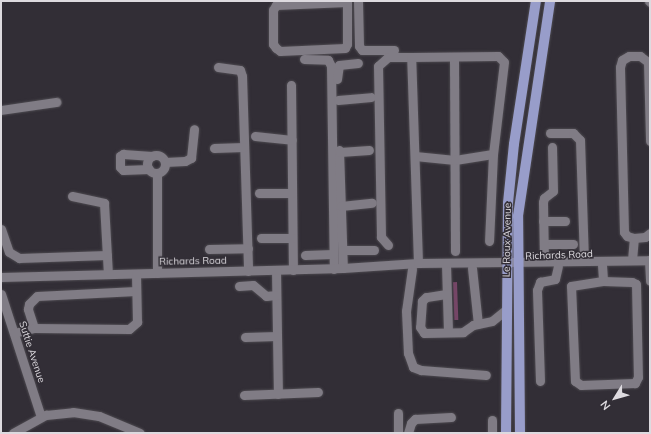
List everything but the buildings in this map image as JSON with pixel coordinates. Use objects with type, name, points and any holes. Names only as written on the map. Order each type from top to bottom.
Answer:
[{"type":"main road","name":"Le Roux Avenue","points":[[506,433],[506,265],[511,166],[536,1]]},
{"type":"main road","name":"Le Roux Avenue","points":[[520,433],[518,216],[550,1]]},
{"type":"street","points":[[358,1],[358,46],[362,50],[394,50]]},
{"type":"street","points":[[347,2],[347,44],[345,48],[280,51],[273,44],[273,10],[276,5],[347,2]]},
{"type":"street","points":[[388,245],[381,237],[378,66],[388,57],[498,56],[504,62],[493,154],[489,241]]},
{"type":"street","points":[[650,141],[648,62],[640,56],[629,56],[620,63],[624,232],[627,236],[634,238],[645,237],[650,233]]},
{"type":"street","points":[[411,57],[414,156],[414,266],[406,311],[408,353],[413,367],[421,370],[486,374]]},
{"type":"street","points":[[454,57],[455,251]]},
{"type":"street","points":[[304,59],[328,60],[331,66],[333,254],[338,268]]},
{"type":"street","points":[[338,268],[343,250],[337,67],[358,63]]},
{"type":"street","points":[[218,67],[240,70],[242,72],[248,271]]},
{"type":"street","points":[[291,86],[293,270]]},
{"type":"street","points":[[338,100],[371,97]]},
{"type":"street","points":[[1,110],[56,102]]},
{"type":"street","points":[[165,162],[184,161],[191,158],[194,129]]},
{"type":"street","points":[[550,133],[573,133],[580,140],[584,260]]},
{"type":"street","points":[[256,136],[292,140]]},
{"type":"street","points":[[214,148],[244,147]]},
{"type":"street","points":[[544,261],[544,198],[553,191],[552,148]]},
{"type":"street","points":[[340,152],[368,150]]},
{"type":"street","points":[[123,154],[152,156],[161,157],[165,162],[164,168],[153,171],[123,170],[120,167],[120,156],[123,154]]},
{"type":"street","points":[[414,156],[455,160],[493,154]]},
{"type":"street","points":[[152,156],[147,163],[153,171],[157,273]]},
{"type":"street","points":[[259,193],[292,193]]},
{"type":"street","points":[[72,196],[104,203],[108,274]]},
{"type":"street","points":[[341,206],[372,203]]},
{"type":"street","points":[[543,221],[565,221]]},
{"type":"street","points":[[1,229],[9,252],[19,258],[107,255]]},
{"type":"street","points":[[261,238],[292,238]]},
{"type":"street","points":[[634,238],[634,260]]},
{"type":"street","points":[[544,244],[573,244]]},
{"type":"street","points":[[210,249],[248,248]]},
{"type":"street","points":[[343,250],[374,250]]},
{"type":"street","points":[[305,255],[333,254]]},
{"type":"street","name":"Richards Road","points":[[1,277],[293,270],[386,266],[602,265],[634,260]]},
{"type":"street","points":[[650,260],[650,281]]},
{"type":"street","name":"Richards Road","points":[[518,265],[544,261],[650,260]]},
{"type":"street","name":"Richards Road","points":[[446,266],[472,268],[506,265]]},
{"type":"street","points":[[602,265],[603,281]]},
{"type":"street","points":[[446,266],[448,332]]},
{"type":"street","points":[[540,381],[537,290],[540,282],[555,279],[558,266]]},
{"type":"street","points":[[472,268],[478,324]]},
{"type":"street","points":[[276,270],[278,394]]},
{"type":"street","points":[[14,333],[34,328],[128,329],[137,322],[136,274]]},
{"type":"street","points":[[603,281],[632,282],[636,284],[638,377],[634,383],[581,385],[575,381],[571,286],[603,281]]},
{"type":"street","points":[[239,286],[253,285],[266,296],[276,295]]},
{"type":"street","points":[[34,328],[28,309],[29,304],[38,296],[136,290]]},
{"type":"street","name":"Suttie Avenue","points":[[1,294],[41,417]]},
{"type":"street","points":[[446,294],[423,300],[420,327],[422,331],[427,334],[462,332],[478,324],[492,321],[507,309]]},
{"type":"street","points":[[492,321],[507,329]]},
{"type":"street","points":[[245,337],[277,336]]},
{"type":"street","points":[[244,395],[318,392]]},
{"type":"street","points":[[13,433],[41,417],[62,413],[91,414],[140,433]]},
{"type":"street","points":[[398,413],[398,433]]},
{"type":"street","points":[[408,433],[411,423],[415,419],[451,417]]},
{"type":"street","points":[[492,420],[492,433]]}]
